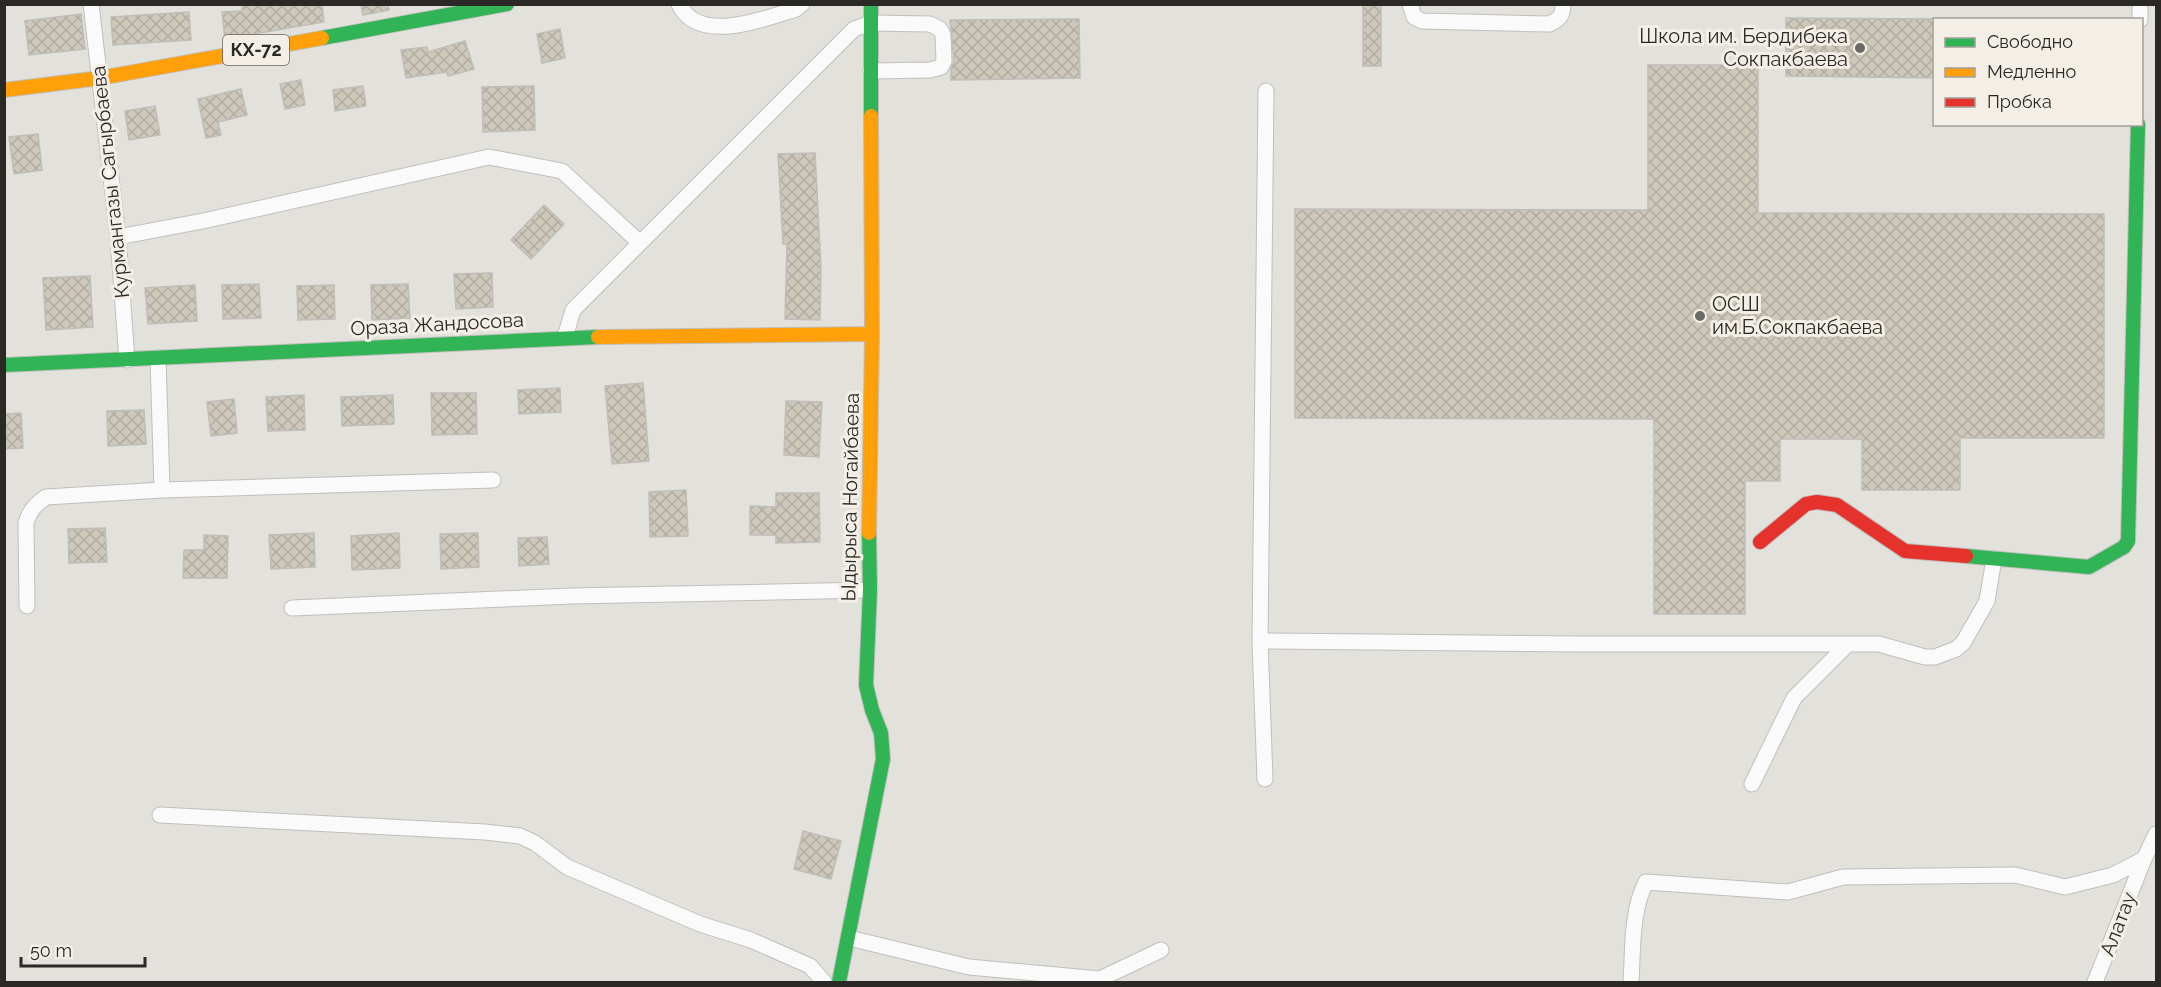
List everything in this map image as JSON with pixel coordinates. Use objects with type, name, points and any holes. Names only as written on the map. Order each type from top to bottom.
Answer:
[{"type":"street","name":"Курмангазы Сагырбаева","points":[[91,4],[118,237],[127,360]]},
{"type":"street","name":"КХ-72","points":[[4,90],[100,78],[507,4]]},
{"type":"street","points":[[679,4],[684,15],[697,24],[737,27],[796,9],[802,4]]},
{"type":"street","name":"Ыдырыса Ногайбаева","points":[[839,982],[883,759],[881,733],[866,685],[870,590],[868,495],[872,334],[871,4]]},
{"type":"street","points":[[1410,4],[1414,17],[1422,21],[1549,24],[1559,20],[1563,13],[1563,4]]},
{"type":"street","points":[[565,337],[573,310],[854,29],[871,23],[930,24],[940,29],[943,35],[944,61],[941,67],[930,70],[871,71]]},
{"type":"street","points":[[1265,779],[1260,641],[1266,91]]},
{"type":"street","points":[[1760,542],[1806,504],[1816,502],[1837,505],[1905,551],[2089,567],[2124,547],[2128,541],[2138,126]]},
{"type":"street","points":[[118,237],[203,221],[489,157],[562,171],[640,243]]},
{"type":"street","name":"Ораза Жандосова","points":[[4,365],[565,337],[872,334]]},
{"type":"street","points":[[158,358],[162,490]]},
{"type":"street","points":[[27,606],[26,523],[28,514],[46,497],[162,490],[493,480]]},
{"type":"street","points":[[1260,641],[1879,644],[1925,657],[1935,657],[1956,649],[1963,643],[1987,601],[1994,559]]},
{"type":"street","points":[[292,608],[571,596],[870,590]]},
{"type":"street","points":[[1752,784],[1794,698],[1847,645]]},
{"type":"street","points":[[160,816],[485,832],[520,836],[535,843],[567,867],[699,924],[751,940],[810,966],[824,982]]},
{"type":"street","name":"Алатау","points":[[2095,982],[2144,860],[2157,834]]},
{"type":"street","points":[[1631,982],[1636,916],[1640,894],[1646,882],[1788,892],[1843,877],[2015,875],[2065,888],[2113,875],[2144,860]]},
{"type":"street","points":[[849,938],[969,966],[1100,981],[1161,950]]},
{"type":"building","points":[[242,4],[322,4],[324,22],[225,39],[222,12],[242,11]]},
{"type":"building","points":[[361,4],[387,4],[389,10],[363,15]]},
{"type":"building","points":[[1363,4],[1381,4],[1381,66],[1363,66]]},
{"type":"building","points":[[189,12],[191,40],[113,45],[111,17]]},
{"type":"building","points":[[81,14],[85,49],[29,55],[25,21]]},
{"type":"building","name":"Школа им. Бердибека Сокпакбаева","points":[[1786,18],[1933,19],[1933,78],[1786,76]]},
{"type":"building","points":[[1079,19],[1080,78],[951,80],[954,61],[950,20]]},
{"type":"building","points":[[560,29],[565,58],[542,63],[537,34]]},
{"type":"building","points":[[465,41],[474,69],[448,76],[447,72],[406,78],[401,50],[427,47],[428,52]]},
{"type":"building","name":"ОСШ им.Б.Сокпакбаева","points":[[1648,65],[1758,65],[1758,213],[2104,214],[2104,438],[1960,438],[1960,490],[1862,490],[1862,439],[1780,439],[1780,481],[1745,481],[1745,614],[1654,614],[1654,419],[1295,418],[1295,209],[1648,210]]},
{"type":"building","points":[[301,80],[305,105],[285,109],[280,84]]},
{"type":"building","points":[[363,86],[366,106],[335,111],[333,90]]},
{"type":"building","points":[[534,86],[535,130],[483,132],[482,87]]},
{"type":"building","points":[[241,89],[247,115],[218,122],[221,135],[206,138],[198,99]]},
{"type":"building","points":[[155,106],[160,135],[129,140],[125,111]]},
{"type":"building","points":[[38,134],[42,170],[14,174],[9,137]]},
{"type":"building","points":[[815,153],[821,268],[820,320],[785,319],[787,244],[783,244],[778,154]]},
{"type":"building","points":[[544,205],[564,224],[531,259],[511,240]]},
{"type":"building","points":[[492,273],[493,307],[456,309],[454,274]]},
{"type":"building","points":[[90,276],[93,327],[46,330],[43,278]]},
{"type":"building","points":[[259,284],[261,318],[223,319],[222,285]]},
{"type":"building","points":[[408,284],[410,318],[372,320],[371,285]]},
{"type":"building","points":[[195,285],[197,321],[148,324],[145,288]]},
{"type":"building","points":[[334,285],[335,319],[298,320],[297,286]]},
{"type":"building","points":[[643,383],[649,461],[612,464],[605,386]]},
{"type":"building","points":[[560,388],[561,412],[519,414],[518,390]]},
{"type":"building","points":[[431,393],[476,393],[477,434],[432,435]]},
{"type":"building","points":[[304,395],[305,430],[268,431],[266,397]]},
{"type":"building","points":[[393,395],[394,424],[342,426],[341,397]]},
{"type":"building","points":[[234,399],[237,433],[211,436],[207,402]]},
{"type":"building","points":[[786,401],[822,402],[819,457],[784,455]]},
{"type":"building","points":[[144,410],[146,444],[108,446],[107,411]]},
{"type":"building","points":[[21,413],[23,448],[4,449],[4,414]]},
{"type":"building","points":[[686,490],[688,536],[650,537],[649,492]]},
{"type":"building","points":[[776,493],[819,493],[820,542],[776,543],[776,535],[750,535],[750,506],[776,507]]},
{"type":"building","points":[[105,528],[107,562],[69,563],[68,529]]},
{"type":"building","points":[[314,533],[315,567],[271,569],[269,535]]},
{"type":"building","points":[[399,533],[400,568],[352,570],[351,536]]},
{"type":"building","points":[[478,533],[479,567],[441,569],[440,534]]},
{"type":"building","points":[[204,535],[228,536],[227,578],[183,578],[184,550],[204,550]]},
{"type":"building","points":[[547,537],[549,564],[519,566],[518,538]]},
{"type":"building","points":[[803,831],[841,841],[831,879],[794,869]]},
{"type":"traffic: fast","points":[[322,38],[507,4]]},
{"type":"traffic: fast","points":[[871,4],[871,116]]},
{"type":"traffic: fast","points":[[1966,556],[2089,567],[2124,547],[2128,541],[2138,126]]},
{"type":"traffic: fast","points":[[4,365],[598,337]]},
{"type":"traffic: fast","points":[[839,982],[883,759],[881,733],[866,685],[870,590],[869,533]]},
{"type":"traffic: slow","points":[[4,90],[100,78],[322,38]]},
{"type":"traffic: slow","points":[[869,533],[872,334],[871,116]]},
{"type":"traffic: slow","points":[[598,337],[872,334]]},
{"type":"traffic: jam","points":[[1760,542],[1806,504],[1817,502],[1837,505],[1905,551],[1966,556]]},
{"type":"place","name":"Школа им. Бердибека Сокпакбаева","points":[[1860,48]]},
{"type":"place","name":"ОСШ им.Б.Сокпакбаева","points":[[1700,316]]}]
